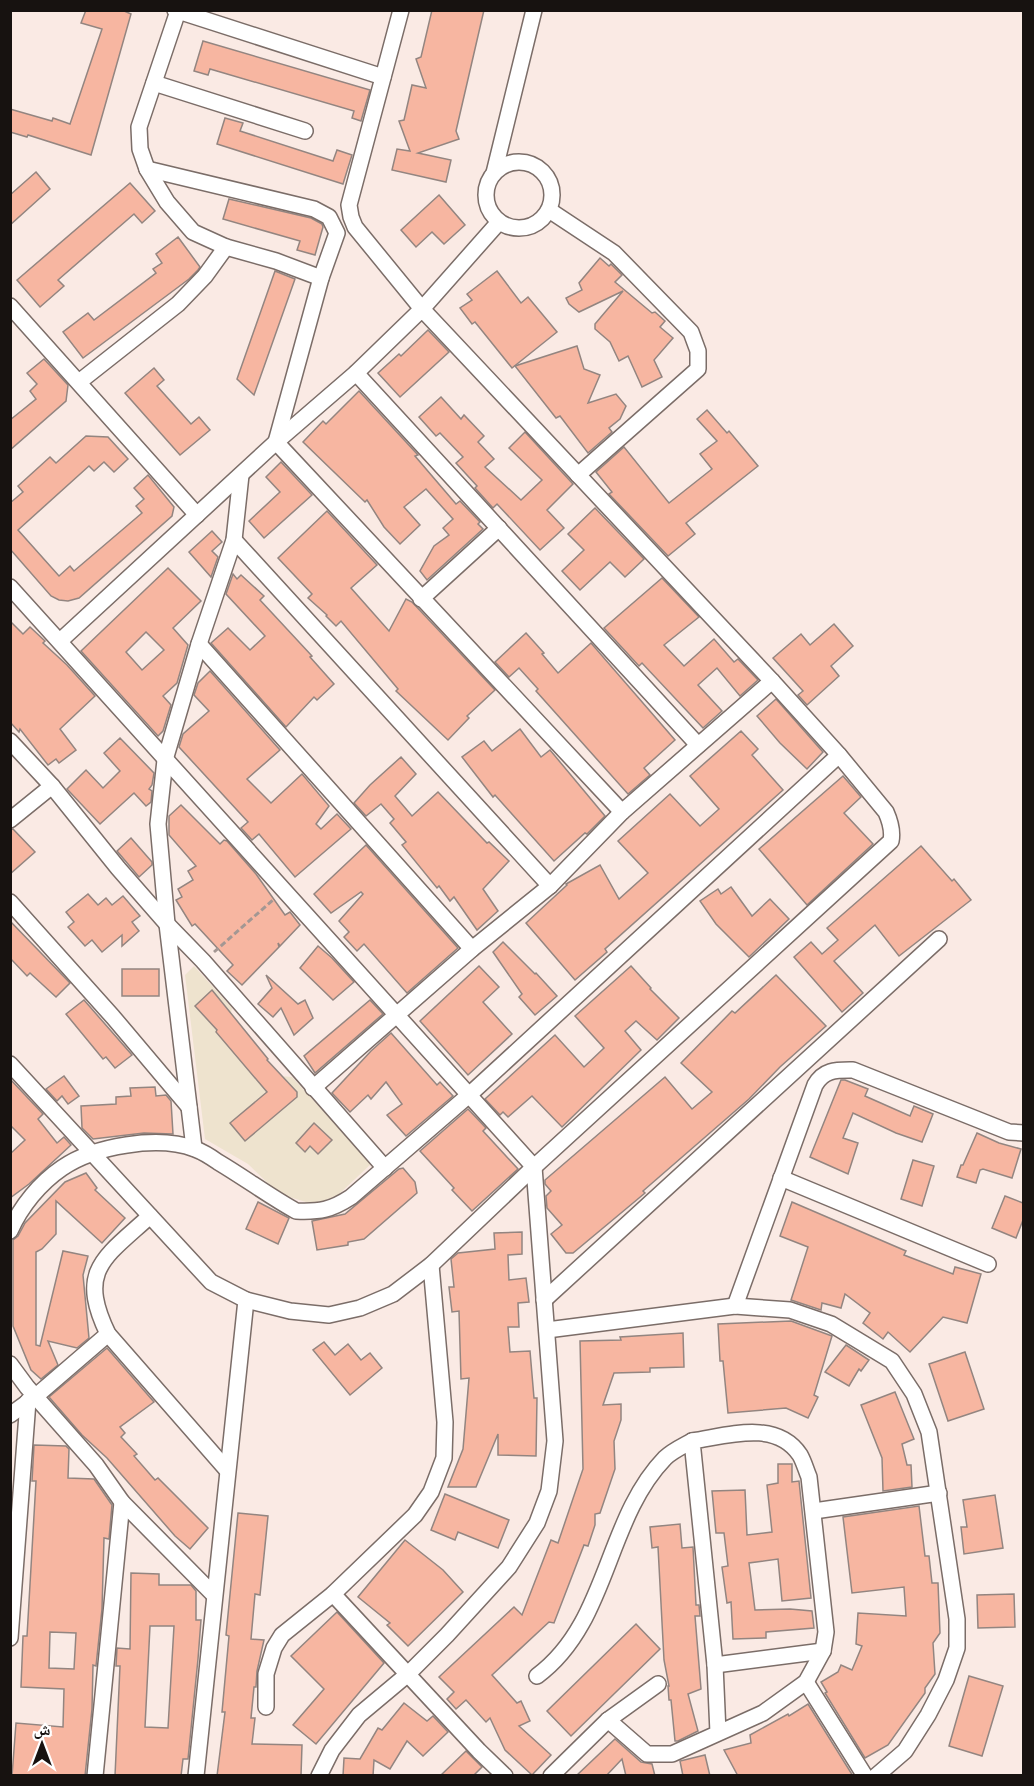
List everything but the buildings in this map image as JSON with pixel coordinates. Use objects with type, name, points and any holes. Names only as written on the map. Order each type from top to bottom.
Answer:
[{"type":"street","points":[[10,1064],[210,1282],[246,1300],[290,1311],[329,1314],[360,1308],[393,1294],[431,1265],[534,1167],[891,841],[892,830],[886,812],[839,755],[422,309],[355,227],[349,205],[401,10]]},
{"type":"street","points":[[494,173],[505,165],[516,162],[528,163],[538,168],[546,176],[551,187],[552,198],[549,210],[542,219],[521,228],[509,227],[499,222],[490,212],[486,198],[487,185],[494,173],[534,10]]},
{"type":"street","points":[[321,278],[276,261],[226,247],[193,232],[167,202],[147,169],[140,149],[139,127],[177,11],[383,77]]},
{"type":"street","points":[[154,83],[305,131]]},
{"type":"street","points":[[147,169],[314,209],[328,217],[337,233],[321,278],[276,442]]},
{"type":"street","points":[[549,210],[614,253],[691,332],[698,351],[698,369],[578,475]]},
{"type":"street","points":[[60,641],[276,442],[356,373],[422,309],[499,222]]},
{"type":"street","points":[[80,382],[178,304],[205,276],[226,247]]},
{"type":"street","points":[[10,306],[197,515]]},
{"type":"street","points":[[356,373],[698,745]]},
{"type":"street","points":[[276,442],[622,812]]},
{"type":"street","points":[[194,1148],[167,924],[158,824],[165,760],[199,644],[234,540],[241,475]]},
{"type":"street","points":[[421,599],[499,528]]},
{"type":"street","points":[[234,540],[550,886]]},
{"type":"street","points":[[10,587],[534,1167],[555,1442],[549,1491],[537,1523],[509,1566],[447,1635],[408,1674],[359,1715],[332,1750],[319,1776]]},
{"type":"street","points":[[10,606],[38,617]]},
{"type":"street","points":[[199,644],[472,949]]},
{"type":"street","points":[[313,1088],[472,949],[550,886],[622,812],[772,681]]},
{"type":"street","points":[[10,741],[52,786],[167,924],[203,961],[385,1168]]},
{"type":"street","points":[[11,1231],[16,1217],[36,1190],[63,1167],[109,1149],[144,1143],[171,1143],[194,1148],[296,1211],[314,1212],[334,1208],[351,1197],[469,1095],[839,755]]},
{"type":"street","points":[[10,820],[52,786]]},
{"type":"street","points":[[10,902],[113,1017],[189,1107]]},
{"type":"street","points":[[544,1300],[939,939]]},
{"type":"street","points":[[735,1305],[815,1085],[826,1073],[835,1070],[854,1070],[1009,1132],[1023,1132]]},
{"type":"street","points":[[782,1178],[988,1264]]},
{"type":"street","points":[[150,1216],[110,1253],[99,1269],[94,1288],[97,1311],[108,1334],[227,1470]]},
{"type":"street","points":[[266,1707],[266,1674],[274,1648],[282,1635],[333,1594],[415,1515],[431,1492],[444,1458],[445,1422],[431,1265]]},
{"type":"street","points":[[196,1776],[246,1300]]},
{"type":"street","points":[[547,1330],[735,1305],[790,1310],[831,1324],[892,1361],[914,1394],[929,1432],[957,1619],[957,1648],[946,1680],[928,1715],[905,1751],[876,1776]]},
{"type":"street","points":[[10,1415],[108,1334]]},
{"type":"street","points":[[10,1364],[32,1399],[96,1465],[123,1502],[214,1595]]},
{"type":"street","points":[[10,1638],[32,1399]]},
{"type":"street","points":[[537,1676],[551,1666],[574,1638],[595,1596],[616,1542],[646,1481],[666,1456],[692,1441],[750,1432],[767,1433],[788,1443],[800,1455],[809,1477],[826,1632],[824,1650],[806,1682],[763,1713],[672,1754],[647,1754],[608,1720]]},
{"type":"street","points":[[692,1441],[715,1665],[718,1733]]},
{"type":"street","points":[[814,1511],[939,1493]]},
{"type":"street","points":[[95,1776],[123,1502]]},
{"type":"street","points":[[333,1594],[505,1776]]},
{"type":"street","points":[[715,1665],[824,1650]]},
{"type":"street","points":[[806,1682],[865,1776]]},
{"type":"street","points":[[551,1776],[608,1720],[658,1684]]},
{"type":"path","points":[[203,961],[284,890]]},
{"type":"shaded area","points":[[194,966],[232,1008],[230,1018],[280,1076],[292,1077],[371,1164],[338,1195],[321,1202],[306,1202],[286,1196],[276,1191],[248,1164],[205,1139],[185,975]]}]
